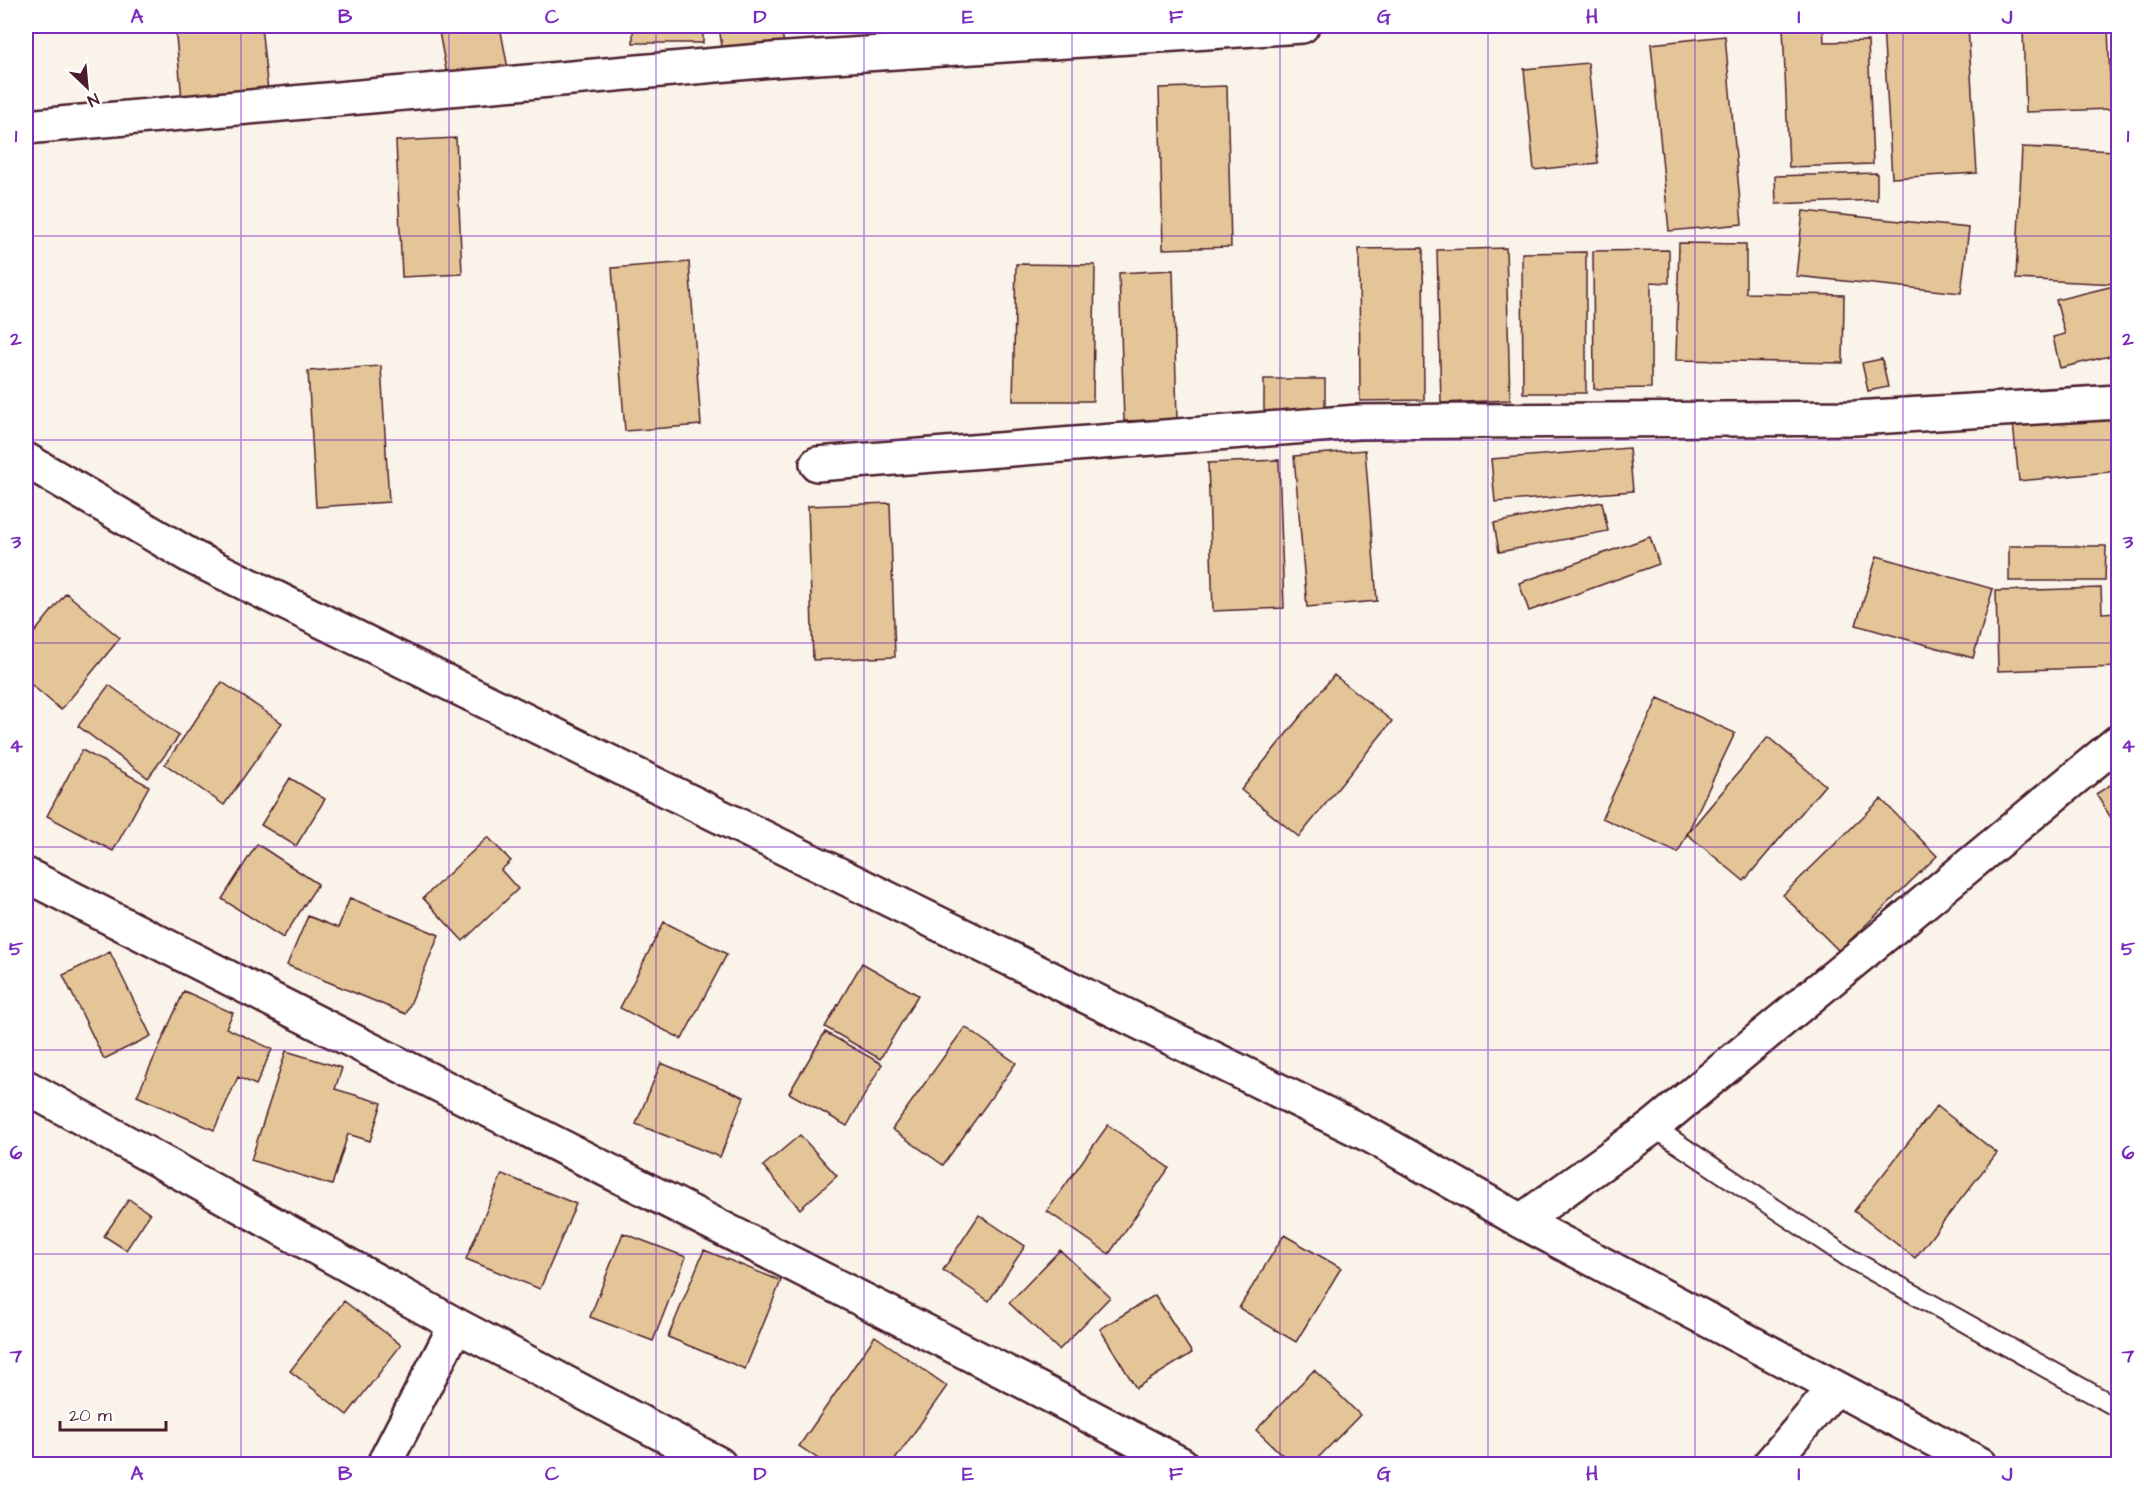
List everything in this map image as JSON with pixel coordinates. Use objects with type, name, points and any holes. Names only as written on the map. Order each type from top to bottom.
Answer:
[{"type":"street","points":[[26,127],[772,60],[1302,26]]},
{"type":"street","points":[[817,464],[1358,422],[1855,418],[2118,402]]},
{"type":"street","points":[[26,460],[192,557],[1373,1137],[1521,1221],[1834,1389],[1980,1464]]},
{"type":"street","points":[[1521,1221],[1653,1127],[2118,742]]},
{"type":"street","points":[[26,875],[1021,1380],[1181,1464]]},
{"type":"street","points":[[26,1087],[456,1325],[719,1464]]},
{"type":"street","points":[[384,1464],[456,1325]]},
{"type":"street","points":[[1770,1464],[1834,1389]]},
{"type":"lane","points":[[1653,1127],[1849,1258],[2118,1408]]},
{"type":"building","points":[[175,26],[261,26],[268,91],[182,99]]},
{"type":"building","points":[[438,26],[500,26],[511,85],[451,97]]},
{"type":"building","points":[[633,26],[703,26],[703,43],[633,43]]},
{"type":"building","points":[[781,26],[785,51],[724,60],[719,27]]},
{"type":"building","points":[[1783,26],[1823,26],[1824,42],[1868,41],[1873,164],[1789,167]]},
{"type":"building","points":[[1883,26],[1968,26],[1977,173],[1892,178]]},
{"type":"building","points":[[2108,26],[2111,109],[2026,112],[2023,30]]},
{"type":"building","points":[[1725,36],[1742,224],[1669,231],[1651,44]]},
{"type":"building","points":[[1588,63],[1598,163],[1534,170],[1524,69]]},
{"type":"building","points":[[1227,86],[1231,247],[1163,249],[1159,88]]},
{"type":"building","points":[[456,138],[462,274],[402,277],[396,141]]},
{"type":"building","points":[[2022,147],[2118,151],[2118,284],[2016,279]]},
{"type":"building","points":[[1877,173],[1877,200],[1776,204],[1775,176]]},
{"type":"building","points":[[1803,211],[1969,228],[1961,293],[1796,276]]},
{"type":"building","points":[[1679,243],[1746,244],[1746,293],[1844,295],[1843,363],[1676,360]]},
{"type":"building","points":[[1423,248],[1424,400],[1360,401],[1359,249]]},
{"type":"building","points":[[1506,248],[1510,400],[1441,403],[1437,250]]},
{"type":"building","points":[[1669,250],[1669,283],[1651,282],[1651,388],[1594,389],[1593,251]]},
{"type":"building","points":[[1586,252],[1586,393],[1523,393],[1522,253]]},
{"type":"building","points":[[689,262],[701,425],[625,431],[612,268]]},
{"type":"building","points":[[1016,264],[1095,265],[1093,401],[1013,401]]},
{"type":"building","points":[[1173,270],[1177,419],[1124,421],[1119,273]]},
{"type":"building","points":[[2118,285],[2118,354],[2060,368],[2053,337],[2065,334],[2056,300]]},
{"type":"building","points":[[1882,359],[1888,387],[1868,391],[1862,363]]},
{"type":"building","points":[[381,366],[389,502],[316,507],[308,371]]},
{"type":"building","points":[[1264,379],[1325,379],[1325,414],[1264,415]]},
{"type":"building","points":[[2118,413],[2118,471],[2019,481],[2013,424]]},
{"type":"building","points":[[1629,448],[1633,491],[1495,502],[1491,459]]},
{"type":"building","points":[[1365,450],[1377,601],[1307,607],[1294,456]]},
{"type":"building","points":[[1279,460],[1284,608],[1213,611],[1208,463]]},
{"type":"building","points":[[1602,502],[1608,531],[1499,552],[1494,523]]},
{"type":"building","points":[[890,503],[895,657],[813,660],[808,506]]},
{"type":"building","points":[[1650,537],[1659,564],[1529,611],[1519,583]]},
{"type":"building","points":[[2009,546],[2106,546],[2105,581],[2009,581]]},
{"type":"building","points":[[1877,556],[1993,589],[1973,658],[1856,625]]},
{"type":"building","points":[[2101,588],[2102,613],[2118,612],[2118,667],[1998,671],[1996,591]]},
{"type":"building","points":[[66,593],[120,638],[61,710],[26,680],[26,643]]},
{"type":"building","points":[[1334,675],[1392,721],[1299,837],[1241,790]]},
{"type":"building","points":[[222,682],[282,723],[224,805],[165,764]]},
{"type":"building","points":[[109,685],[179,736],[148,778],[78,726]]},
{"type":"building","points":[[1658,698],[1735,733],[1678,853],[1602,818]]},
{"type":"building","points":[[1768,737],[1825,785],[1744,881],[1687,834]]},
{"type":"building","points":[[82,750],[149,786],[113,851],[47,816]]},
{"type":"building","points":[[290,778],[325,799],[296,846],[261,825]]},
{"type":"building","points":[[2118,780],[2118,829],[2096,794]]},
{"type":"building","points":[[1881,799],[1937,856],[1839,951],[1783,895]]},
{"type":"building","points":[[488,837],[511,861],[501,870],[518,889],[463,941],[423,898]]},
{"type":"building","points":[[257,844],[318,884],[283,938],[222,899]]},
{"type":"building","points":[[350,898],[439,935],[406,1014],[287,965],[308,916],[338,928]]},
{"type":"building","points":[[664,922],[727,954],[682,1039],[620,1008]]},
{"type":"building","points":[[110,952],[151,1036],[104,1059],[63,975]]},
{"type":"building","points":[[862,963],[918,995],[880,1059],[825,1027]]},
{"type":"building","points":[[184,991],[233,1013],[226,1028],[272,1049],[256,1085],[238,1077],[214,1130],[137,1096]]},
{"type":"building","points":[[965,1027],[1016,1063],[943,1165],[892,1129]]},
{"type":"building","points":[[825,1032],[882,1064],[847,1126],[789,1093]]},
{"type":"building","points":[[286,1051],[342,1068],[335,1089],[382,1103],[370,1141],[348,1134],[332,1185],[251,1160]]},
{"type":"building","points":[[661,1063],[744,1097],[720,1157],[636,1124]]},
{"type":"building","points":[[1937,1106],[1997,1153],[1915,1258],[1854,1211]]},
{"type":"building","points":[[1108,1125],[1169,1168],[1109,1254],[1047,1211]]},
{"type":"building","points":[[800,1135],[837,1176],[800,1209],[763,1166]]},
{"type":"building","points":[[502,1174],[576,1204],[540,1289],[466,1259]]},
{"type":"building","points":[[129,1199],[150,1214],[126,1250],[104,1236]]},
{"type":"building","points":[[979,1215],[1025,1246],[989,1301],[943,1270]]},
{"type":"building","points":[[623,1233],[686,1257],[653,1341],[590,1317]]},
{"type":"building","points":[[1284,1235],[1341,1268],[1296,1342],[1239,1308]]},
{"type":"building","points":[[704,1250],[781,1281],[745,1369],[668,1337]]},
{"type":"building","points":[[1060,1250],[1110,1297],[1059,1350],[1009,1303]]},
{"type":"building","points":[[1155,1295],[1192,1353],[1136,1388],[1100,1329]]},
{"type":"building","points":[[344,1301],[401,1345],[347,1415],[290,1371]]},
{"type":"building","points":[[875,1336],[947,1386],[892,1464],[826,1464],[799,1446]]},
{"type":"building","points":[[1314,1370],[1360,1415],[1312,1464],[1292,1464],[1256,1430]]}]
